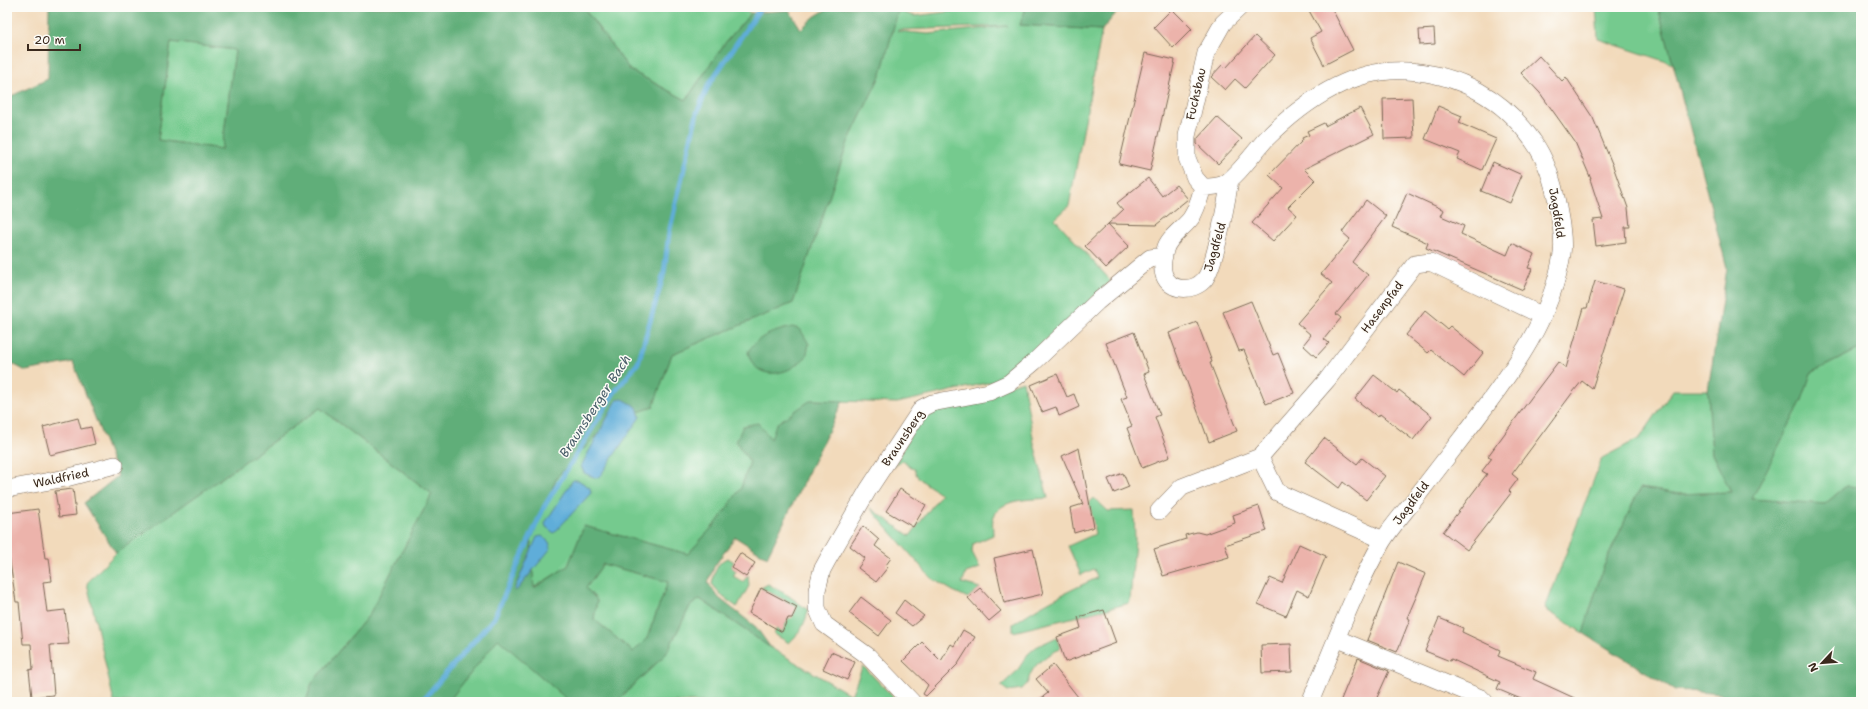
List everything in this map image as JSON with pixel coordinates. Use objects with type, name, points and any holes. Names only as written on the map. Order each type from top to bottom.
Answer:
[{"type":"street","name":"Fuchsbau","points":[[1204,187],[1195,178],[1187,158],[1187,136],[1206,53],[1223,23],[1240,7]]},
{"type":"street","name":"Jagdfeld","points":[[1230,180],[1227,202],[1208,275],[1198,285],[1186,289],[1178,288],[1172,285],[1166,280],[1164,274],[1164,256],[1169,240],[1184,227],[1195,212],[1204,187],[1218,186],[1230,180],[1266,139],[1286,121],[1305,105],[1340,84],[1371,75],[1406,71],[1434,75],[1465,83],[1497,103],[1523,127],[1536,145],[1549,170],[1561,224],[1562,252],[1555,286],[1532,340],[1500,388],[1383,540],[1356,596],[1310,702]]},
{"type":"street","name":"Braunsberg","points":[[912,702],[868,656],[824,624],[817,608],[817,590],[822,570],[868,490],[922,408],[932,403],[989,392],[1009,383],[1025,370],[1097,302],[1150,258],[1164,256]]},
{"type":"street","name":"Hasenpfad","points":[[1159,511],[1182,487],[1260,457],[1327,380],[1415,264],[1430,262],[1543,316]]},
{"type":"street","points":[[1260,457],[1277,492],[1383,540]]},
{"type":"street","name":"Waldfried","points":[[7,489],[66,478],[115,465]]},
{"type":"street","points":[[1338,639],[1481,698],[1485,702]]},
{"type":"green space","points":[[49,7],[583,7],[630,70],[686,100],[725,43],[751,13],[789,10],[801,29],[814,17],[830,7],[886,7],[898,11],[881,74],[848,142],[793,303],[672,354],[653,407],[609,422],[557,477],[531,541],[534,588],[568,566],[584,526],[688,554],[718,521],[741,488],[750,462],[736,442],[743,426],[758,423],[771,439],[776,424],[811,400],[843,401],[767,557],[735,537],[714,567],[708,583],[719,598],[756,627],[771,648],[700,599],[690,606],[666,654],[616,702],[570,702],[498,639],[448,702],[306,702],[312,683],[369,615],[432,494],[320,408],[116,553],[84,503],[118,476],[73,362],[26,371],[7,361],[7,98],[48,79]],"holes":[[[171,42],[235,50],[222,149],[158,140]],[[603,564],[668,582],[647,638],[633,652],[594,619],[597,600],[586,588]]]},
{"type":"green space","points":[[583,7],[738,7],[751,13],[725,43],[686,100],[630,70]]},
{"type":"green space","points":[[986,7],[1026,7],[1020,25],[1102,30],[1069,206],[1055,219],[1111,281],[1015,368],[996,381],[897,403],[811,400],[771,440],[736,442],[750,462],[741,488],[718,521],[688,554],[584,526],[568,566],[533,588],[531,541],[557,477],[609,422],[653,407],[672,354],[793,303],[848,142],[881,74],[898,11],[915,16]],"holes":[[[1008,26],[928,34],[897,31]]]},
{"type":"green space","points":[[1026,7],[1121,7],[1102,30],[1020,25]]},
{"type":"green space","points":[[1596,7],[1658,7],[1673,64],[1598,39]]},
{"type":"green space","points":[[1658,7],[1861,7],[1861,348],[1811,373],[1802,400],[1752,499],[1825,504],[1846,486],[1861,487],[1861,702],[1721,702],[1722,694],[1675,690],[1583,633],[1603,568],[1640,488],[1679,494],[1731,492],[1712,454],[1708,390],[1727,268]]},
{"type":"green space","points":[[171,42],[235,50],[222,149],[158,140]]},
{"type":"green space","points":[[792,327],[800,329],[809,344],[806,357],[790,369],[778,373],[766,373],[757,368],[750,359],[748,352],[752,346],[767,335]]},
{"type":"green space","points":[[1861,348],[1861,487],[1846,486],[1825,504],[1751,499],[1802,400],[1811,373]]},
{"type":"green space","points":[[1023,381],[1034,443],[1048,498],[1009,503],[996,512],[993,519],[993,535],[973,544],[972,552],[980,568],[966,573],[962,583],[980,588],[968,598],[931,578],[870,508],[910,536],[941,494],[921,480],[914,469],[902,460],[894,467],[914,428],[925,414]]},
{"type":"green space","points":[[1673,390],[1708,390],[1712,454],[1731,492],[1679,494],[1640,488],[1603,568],[1583,633],[1545,609],[1602,458],[1640,438]]},
{"type":"green space","points":[[320,408],[432,494],[369,615],[312,683],[306,702],[114,702],[87,583],[116,553]]},
{"type":"green space","points":[[1094,498],[1108,511],[1134,510],[1135,540],[1129,603],[1013,632],[1013,624],[1023,617],[1054,599],[1097,578],[1094,569],[1081,575],[1068,546],[1095,534],[1089,503]]},
{"type":"green space","points":[[728,558],[734,562],[731,567],[736,571],[733,576],[743,582],[748,575],[749,586],[737,607],[723,597],[712,584],[715,572],[719,565]]},
{"type":"green space","points":[[603,564],[668,582],[647,638],[633,652],[594,619],[597,601],[586,588]]},
{"type":"green space","points":[[768,584],[789,596],[808,610],[802,628],[789,643],[774,634],[777,628],[782,632],[794,605],[761,588]]},
{"type":"green space","points":[[700,599],[771,648],[851,695],[863,666],[898,702],[616,702],[666,654],[690,606]]},
{"type":"green space","points":[[1057,637],[1060,649],[1040,661],[1031,673],[1025,687],[1022,689],[1008,691],[1001,686],[1017,671],[1028,654],[1036,647]]},
{"type":"green space","points":[[498,638],[570,702],[448,702]]},
{"type":"water","points":[[623,399],[637,407],[640,417],[600,476],[596,478],[584,473],[581,466],[617,400]]},
{"type":"water","points":[[573,480],[578,480],[590,488],[591,493],[554,533],[546,527],[545,523]]},
{"type":"water","points":[[542,536],[549,542],[551,548],[516,591],[514,590],[537,537]]},
{"type":"building","points":[[1307,7],[1331,7],[1353,50],[1324,65],[1310,38],[1321,32]]},
{"type":"building","points":[[1172,9],[1192,29],[1173,48],[1154,27]]},
{"type":"building","points":[[1434,29],[1435,44],[1420,45],[1419,30]]},
{"type":"building","points":[[1255,36],[1275,55],[1245,88],[1235,79],[1225,90],[1211,77],[1222,65],[1226,68]]},
{"type":"building","points":[[1145,53],[1175,60],[1150,171],[1119,164]]},
{"type":"building","points":[[1539,56],[1562,81],[1566,77],[1593,118],[1613,166],[1628,208],[1630,227],[1625,227],[1626,242],[1596,246],[1593,220],[1603,219],[1591,179],[1575,142],[1540,93],[1521,73]]},
{"type":"building","points":[[1412,98],[1414,138],[1384,139],[1383,99]]},
{"type":"building","points":[[1438,106],[1462,116],[1459,123],[1496,139],[1482,170],[1457,159],[1460,153],[1425,139]]},
{"type":"building","points":[[1360,108],[1374,134],[1304,169],[1315,180],[1288,207],[1297,215],[1273,241],[1252,223],[1283,188],[1269,175],[1303,140],[1302,138],[1309,135],[1307,131],[1324,123],[1325,126]]},
{"type":"building","points":[[1217,117],[1242,139],[1218,164],[1197,144],[1197,139]]},
{"type":"building","points":[[1493,162],[1522,175],[1510,203],[1481,191]]},
{"type":"building","points":[[1148,178],[1162,196],[1176,185],[1188,199],[1156,225],[1108,224],[1123,210],[1117,203]]},
{"type":"building","points":[[1407,193],[1444,210],[1441,216],[1464,226],[1461,234],[1507,255],[1512,243],[1534,254],[1528,268],[1532,269],[1523,290],[1426,248],[1428,243],[1392,227]]},
{"type":"building","points":[[1366,200],[1386,216],[1352,262],[1368,275],[1336,314],[1341,318],[1324,339],[1329,343],[1316,357],[1303,345],[1311,335],[1297,323],[1332,283],[1321,274],[1350,239],[1342,232]]},
{"type":"building","points":[[1108,224],[1129,246],[1106,268],[1085,246]]},
{"type":"building","points":[[1595,281],[1624,289],[1592,389],[1582,381],[1573,392],[1512,474],[1518,479],[1509,491],[1511,493],[1467,550],[1443,532],[1487,474],[1482,471],[1492,458],[1488,456],[1536,391],[1558,362],[1566,368],[1584,308],[1587,308]]},
{"type":"building","points":[[1251,301],[1273,355],[1278,353],[1294,393],[1266,404],[1244,350],[1239,351],[1223,312]]},
{"type":"building","points":[[1425,311],[1447,329],[1450,326],[1483,353],[1464,377],[1431,350],[1428,353],[1406,335]]},
{"type":"building","points":[[1197,322],[1212,362],[1210,363],[1237,431],[1209,442],[1169,333]]},
{"type":"building","points":[[1134,332],[1149,372],[1144,374],[1160,415],[1155,417],[1170,457],[1142,468],[1127,428],[1132,426],[1121,399],[1127,397],[1106,343]]},
{"type":"building","points":[[1057,374],[1067,397],[1074,394],[1079,407],[1059,416],[1056,407],[1042,412],[1031,385]]},
{"type":"building","points":[[1374,375],[1397,393],[1399,390],[1432,416],[1413,440],[1380,414],[1378,417],[1355,399]]},
{"type":"building","points":[[78,418],[81,429],[91,427],[95,444],[50,455],[43,427]]},
{"type":"building","points":[[1324,438],[1357,464],[1362,458],[1385,476],[1366,500],[1343,482],[1339,488],[1305,462]]},
{"type":"building","points":[[1079,448],[1094,527],[1074,533],[1070,508],[1083,504],[1062,456]]},
{"type":"building","points":[[1123,473],[1129,487],[1114,493],[1108,479]]},
{"type":"building","points":[[73,489],[76,515],[59,517],[55,491]]},
{"type":"building","points":[[900,489],[926,505],[913,527],[886,511]]},
{"type":"building","points":[[1259,506],[1267,531],[1225,545],[1229,557],[1163,576],[1154,549],[1186,539],[1185,535],[1197,532],[1205,534],[1235,523],[1233,515]]},
{"type":"building","points":[[38,509],[45,558],[49,558],[52,581],[43,582],[47,612],[65,610],[69,644],[50,645],[54,695],[32,697],[29,670],[33,669],[31,644],[23,644],[19,602],[16,602],[7,542],[7,513]]},
{"type":"building","points":[[863,526],[879,540],[875,546],[891,558],[886,565],[888,567],[876,582],[858,568],[865,558],[850,546]]},
{"type":"building","points":[[1299,544],[1326,556],[1309,596],[1297,590],[1286,616],[1258,604],[1270,578],[1282,583]]},
{"type":"building","points":[[1033,549],[1043,594],[1004,603],[994,558]]},
{"type":"building","points":[[740,553],[755,563],[746,577],[731,567]]},
{"type":"building","points":[[1398,562],[1426,574],[1407,618],[1410,619],[1397,652],[1367,640]]},
{"type":"building","points":[[761,588],[797,607],[792,618],[788,618],[782,632],[749,613]]},
{"type":"building","points":[[980,588],[1001,611],[989,621],[968,598]]},
{"type":"building","points":[[861,597],[891,620],[879,636],[849,613]]},
{"type":"building","points":[[904,600],[924,616],[912,626],[895,613]]},
{"type":"building","points":[[1104,610],[1116,643],[1065,662],[1057,637],[1081,628],[1078,617]]},
{"type":"building","points":[[1439,618],[1463,628],[1462,632],[1500,650],[1498,656],[1536,672],[1533,679],[1583,702],[1528,702],[1497,689],[1500,682],[1451,659],[1450,661],[1425,651]]},
{"type":"building","points":[[963,630],[975,637],[958,664],[926,696],[923,694],[928,685],[903,661],[922,642],[941,661],[951,644],[954,646]]},
{"type":"building","points":[[1291,644],[1292,672],[1262,673],[1261,645]]},
{"type":"building","points":[[831,652],[855,662],[847,680],[823,669]]},
{"type":"building","points":[[1358,658],[1389,671],[1375,702],[1340,702]]},
{"type":"building","points":[[1053,665],[1082,702],[1036,702],[1048,693],[1036,679]]},
{"type":"waterway","name":"Braunsberger Bach","points":[[421,702],[494,618],[544,507],[614,393],[638,363],[664,273],[669,233],[697,113],[708,86],[761,7]]}]
